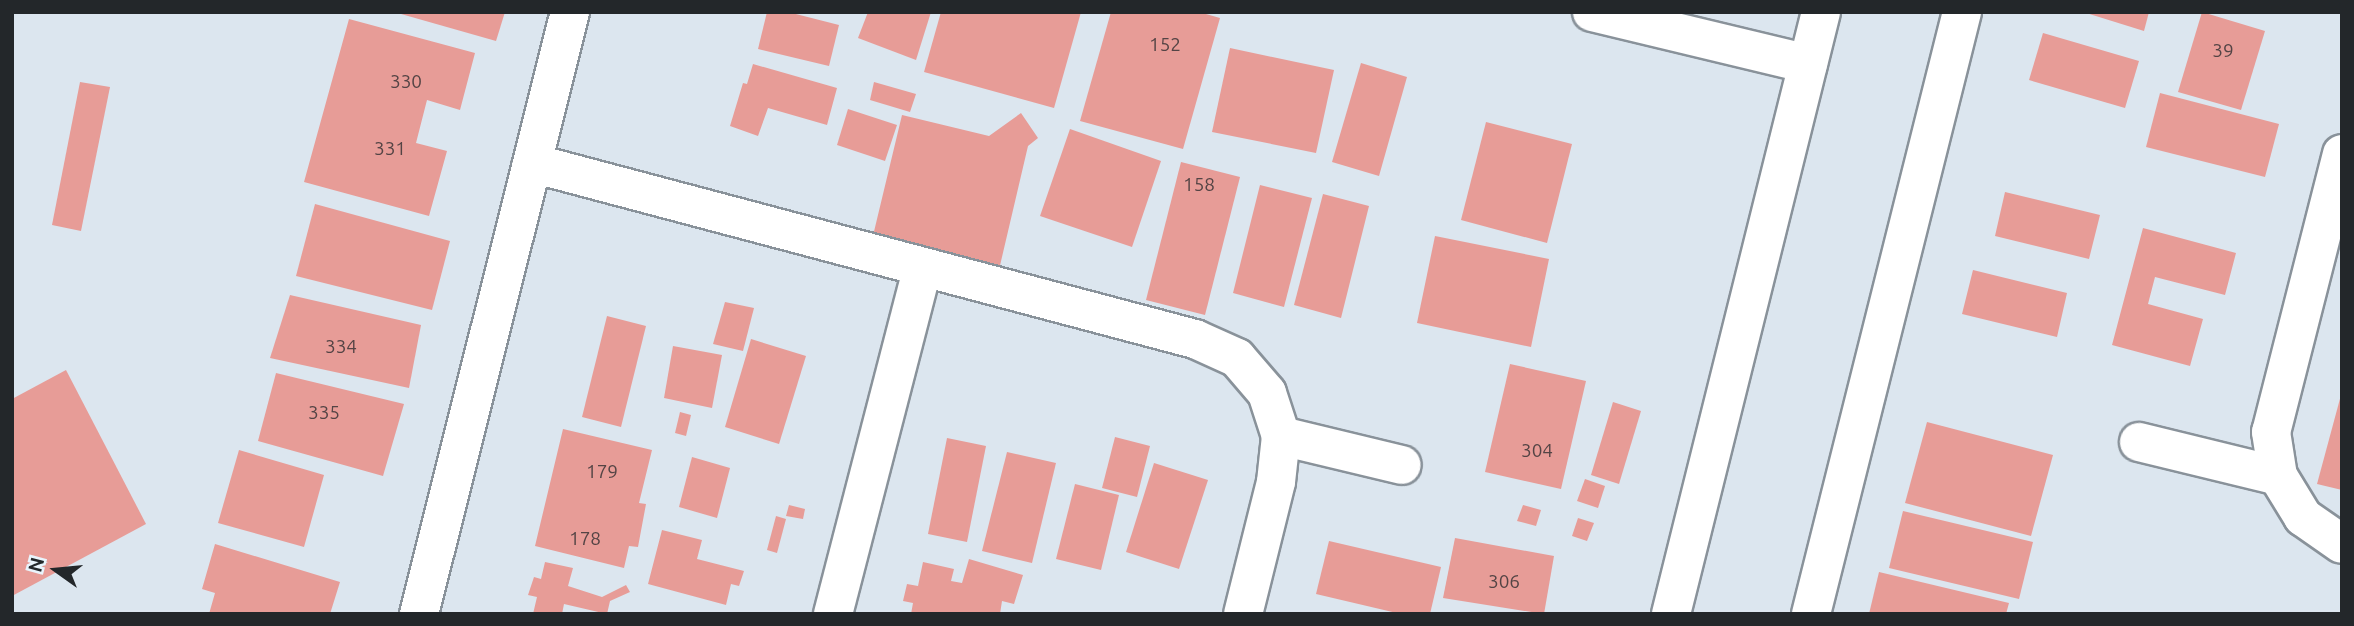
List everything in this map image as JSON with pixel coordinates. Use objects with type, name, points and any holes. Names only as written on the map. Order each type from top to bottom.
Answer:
[{"type":"street","points":[[419,614],[570,12]]},
{"type":"street","points":[[1592,12],[1808,64]]},
{"type":"street","points":[[1671,614],[1821,12]]},
{"type":"street","points":[[1811,614],[1962,12]]},
{"type":"street","points":[[2342,154],[2271,432],[2278,476],[2304,517],[2342,544]]},
{"type":"street","points":[[532,163],[1195,339],[1237,358],[1267,393],[1281,436],[1276,482],[1243,614]]},
{"type":"street","points":[[833,614],[923,267]]},
{"type":"street","points":[[1281,436],[1402,465]]},
{"type":"street","points":[[2139,442],[2278,476]]},
{"type":"building","points":[[394,12],[505,12],[496,41]]},
{"type":"building","points":[[767,12],[788,12],[839,25],[829,66],[758,49]]},
{"type":"building","points":[[868,12],[931,12],[916,60],[858,38]]},
{"type":"building","points":[[941,12],[1081,12],[1054,108],[924,72]]},
{"type":"building","points":[[1111,12],[1199,12],[1220,18],[1183,149],[1080,121]]},
{"type":"building","points":[[2083,12],[2149,12],[2144,31]]},
{"type":"building","points":[[2202,12],[2265,31],[2241,110],[2178,92]]},
{"type":"building","points":[[349,19],[475,53],[460,110],[427,100],[416,143],[447,151],[429,216],[304,182]]},
{"type":"building","points":[[2043,33],[2139,61],[2125,108],[2029,80]]},
{"type":"building","points":[[1230,48],[1334,70],[1316,153],[1212,132]]},
{"type":"building","points":[[1361,63],[1407,77],[1379,176],[1332,162]]},
{"type":"building","points":[[753,64],[837,88],[827,125],[768,108],[758,136],[730,126],[743,83],[747,84]]},
{"type":"building","points":[[80,82],[110,87],[81,231],[52,225]]},
{"type":"building","points":[[874,82],[916,94],[910,112],[870,100]]},
{"type":"building","points":[[2160,93],[2279,124],[2265,177],[2146,147]]},
{"type":"building","points":[[848,109],[897,125],[885,161],[837,145]]},
{"type":"building","points":[[1021,113],[1038,138],[1028,146],[998,274],[871,244],[902,115],[989,136]]},
{"type":"building","points":[[1486,122],[1572,144],[1547,243],[1461,220]]},
{"type":"building","points":[[1070,129],[1161,161],[1132,247],[1040,216]]},
{"type":"building","points":[[1181,162],[1240,177],[1205,315],[1146,300]]},
{"type":"building","points":[[1260,185],[1312,198],[1284,307],[1233,293]]},
{"type":"building","points":[[2005,192],[2100,215],[2089,259],[1995,236]]},
{"type":"building","points":[[1323,194],[1369,206],[1341,318],[1294,305]]},
{"type":"building","points":[[315,204],[450,241],[432,310],[296,276]]},
{"type":"building","points":[[2143,228],[2236,253],[2225,295],[2155,277],[2148,304],[2203,319],[2190,366],[2112,345]]},
{"type":"building","points":[[1435,236],[1549,259],[1531,347],[1417,323]]},
{"type":"building","points":[[1973,270],[2067,293],[2057,337],[1962,314]]},
{"type":"building","points":[[290,295],[421,325],[409,388],[270,358]]},
{"type":"building","points":[[725,302],[754,308],[743,351],[713,344]]},
{"type":"building","points":[[607,316],[646,326],[621,427],[582,417]]},
{"type":"building","points":[[751,339],[806,356],[779,444],[725,427]]},
{"type":"building","points":[[673,346],[722,355],[712,408],[664,398]]},
{"type":"building","points":[[1510,364],[1586,381],[1561,489],[1485,472]]},
{"type":"building","points":[[66,370],[146,524],[12,596],[12,399]]},
{"type":"building","points":[[276,373],[404,404],[383,476],[258,441]]},
{"type":"building","points":[[2342,395],[2342,490],[2317,484]]},
{"type":"building","points":[[1613,402],[1641,411],[1619,484],[1591,475]]},
{"type":"building","points":[[680,412],[691,415],[686,436],[675,433]]},
{"type":"building","points":[[1927,422],[2053,455],[2031,536],[1905,503]]},
{"type":"building","points":[[563,429],[652,450],[639,503],[646,504],[638,547],[629,546],[624,568],[535,546]]},
{"type":"building","points":[[1115,437],[1150,446],[1137,497],[1102,488]]},
{"type":"building","points":[[947,438],[986,446],[967,542],[928,534]]},
{"type":"building","points":[[239,450],[324,475],[304,547],[218,523]]},
{"type":"building","points":[[1007,452],[1056,463],[1032,563],[982,551]]},
{"type":"building","points":[[692,457],[730,468],[717,518],[679,507]]},
{"type":"building","points":[[1154,463],[1208,480],[1179,569],[1126,552]]},
{"type":"building","points":[[1585,479],[1605,486],[1598,508],[1577,501]]},
{"type":"building","points":[[1075,484],[1119,495],[1101,570],[1056,559]]},
{"type":"building","points":[[789,505],[805,509],[803,519],[786,516]]},
{"type":"building","points":[[1523,505],[1541,510],[1536,526],[1517,521]]},
{"type":"building","points":[[1903,511],[2033,542],[2019,599],[1889,568]]},
{"type":"building","points":[[776,516],[786,519],[777,553],[767,550]]},
{"type":"building","points":[[1578,518],[1594,523],[1587,541],[1572,536]]},
{"type":"building","points":[[662,530],[702,540],[697,559],[744,571],[739,586],[731,584],[726,605],[648,584]]},
{"type":"building","points":[[1455,538],[1554,556],[1544,614],[1443,598]]},
{"type":"building","points":[[1329,541],[1441,567],[1430,614],[1401,614],[1316,594]]},
{"type":"building","points":[[215,544],[340,582],[330,614],[209,614],[215,593],[202,589]]},
{"type":"building","points":[[969,559],[1023,575],[1014,604],[1002,601],[1000,614],[911,614],[913,603],[903,601],[907,584],[918,586],[923,562],[954,569],[951,581],[962,583]]},
{"type":"building","points":[[545,562],[573,568],[568,586],[602,597],[626,585],[630,592],[610,601],[607,614],[564,604],[562,614],[533,614],[537,597],[528,595],[534,577],[541,579]]},
{"type":"building","points":[[1879,572],[2009,603],[2006,614],[1869,614]]}]
